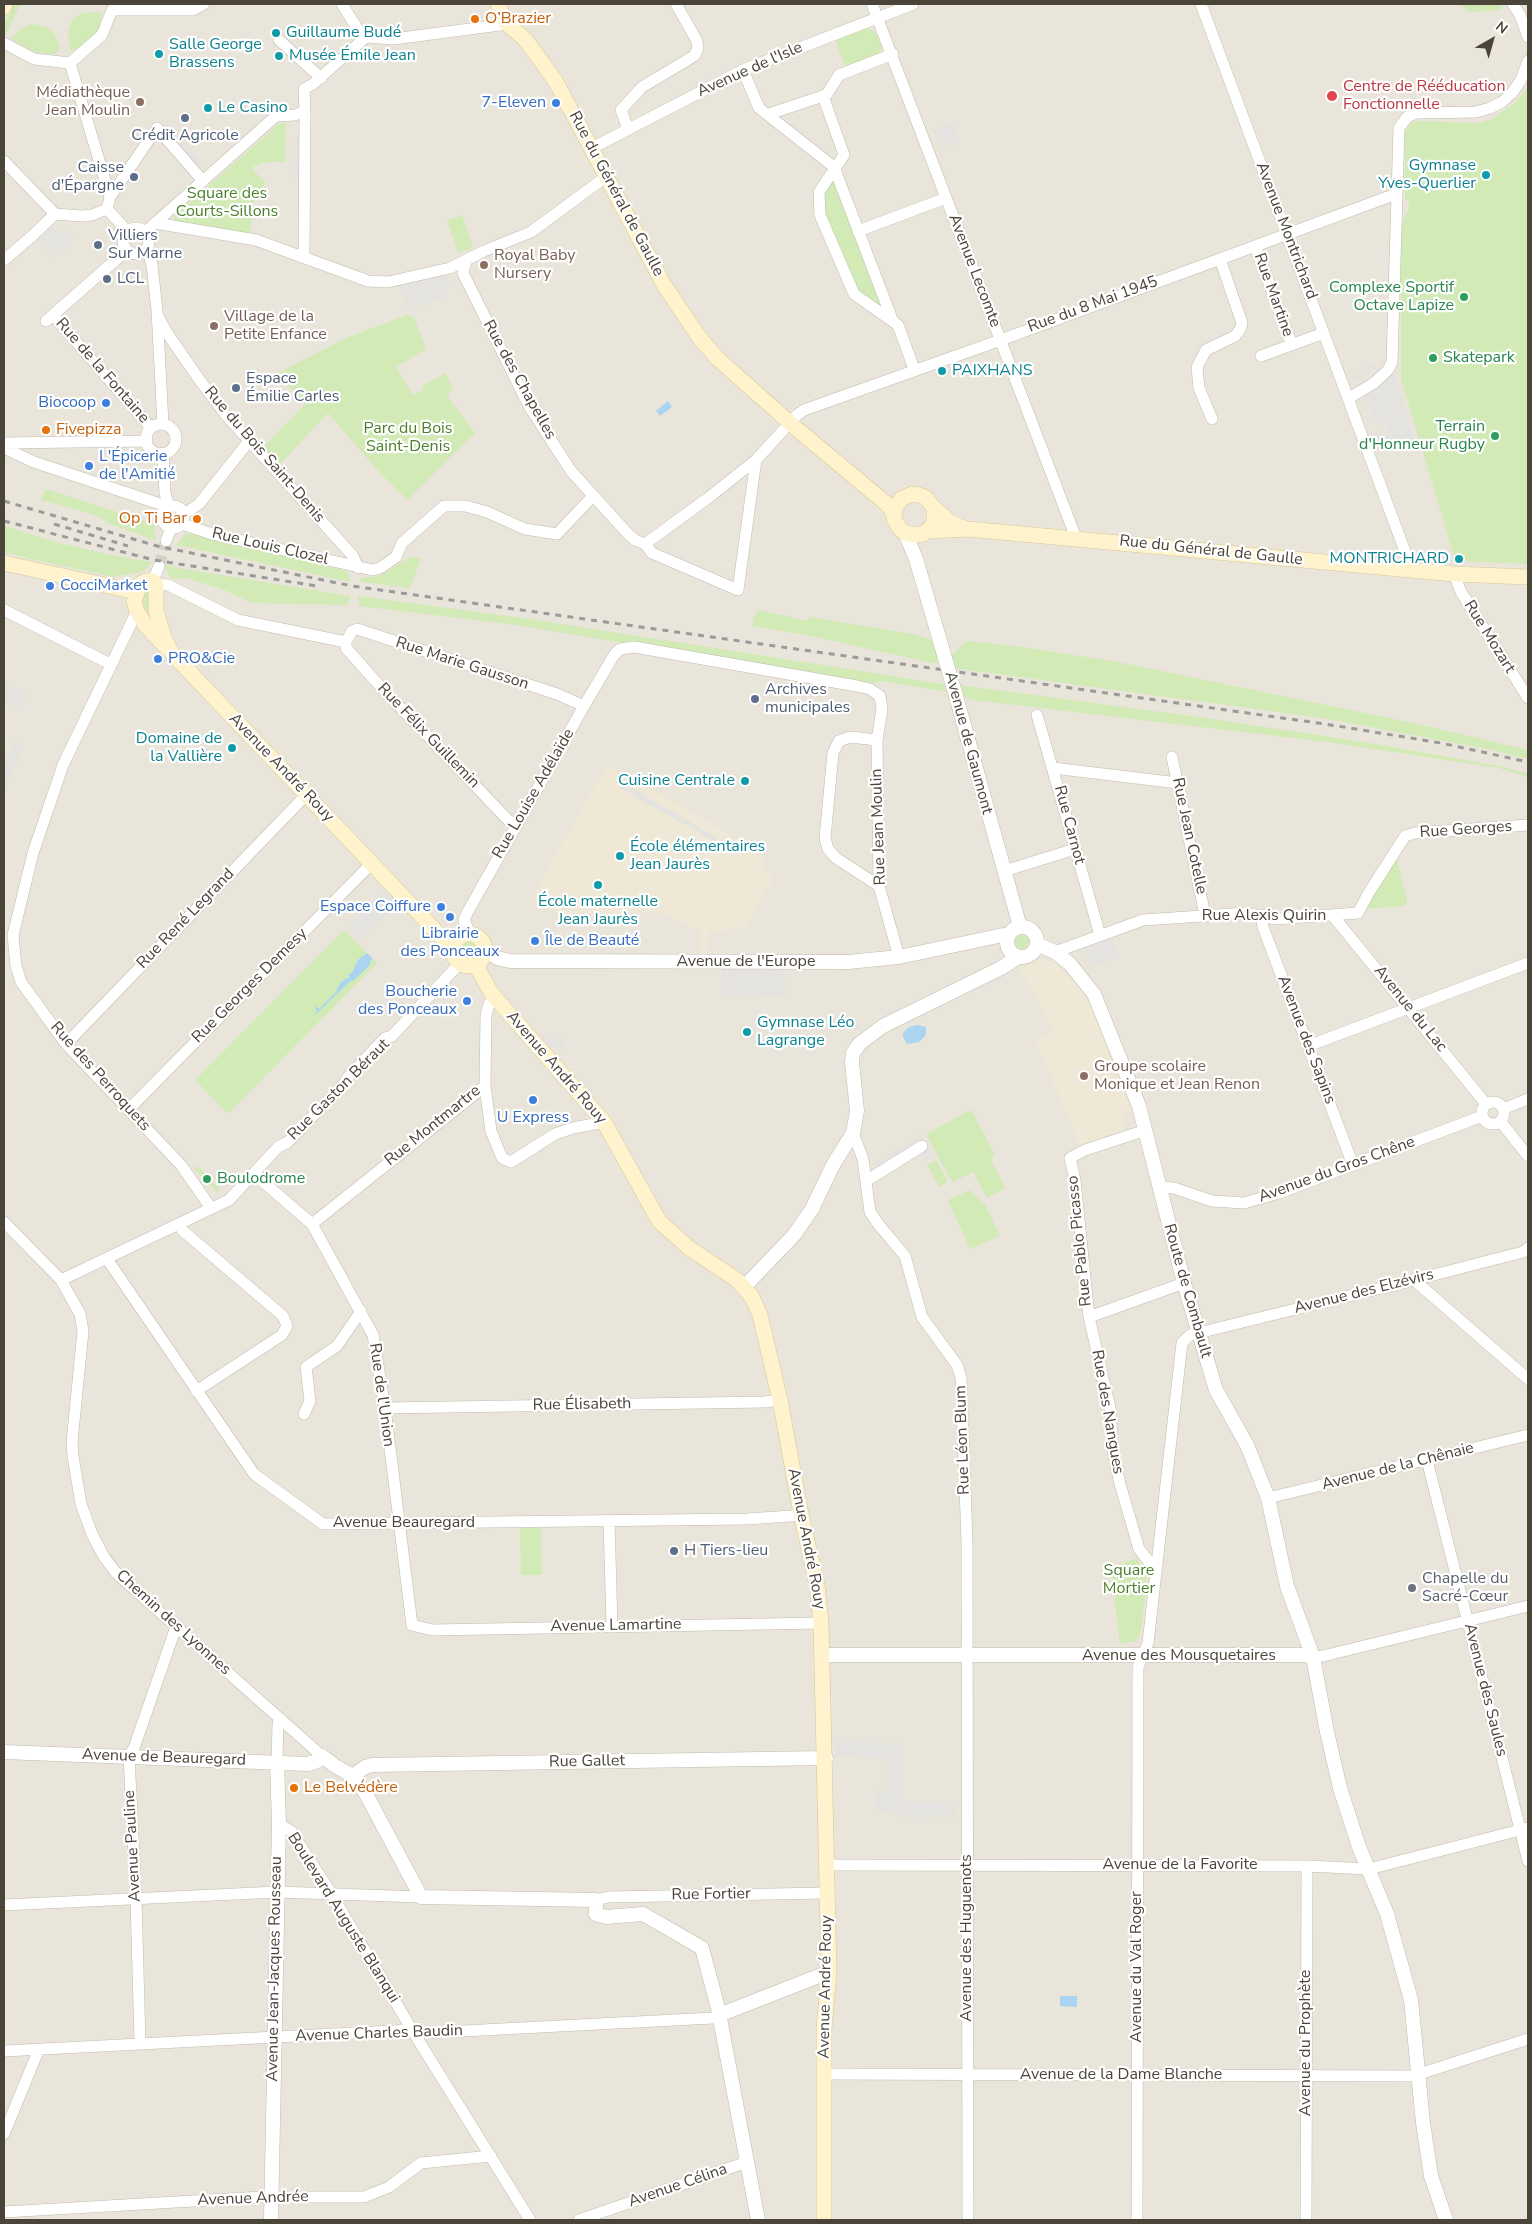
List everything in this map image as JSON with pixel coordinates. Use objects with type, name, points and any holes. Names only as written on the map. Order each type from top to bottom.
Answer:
[{"type":"main road","points":[[498,4],[507,24]]},
{"type":"main road","name":"Rue du Général de Gaulle","points":[[507,24],[524,39],[556,82],[664,285],[694,330],[718,359],[790,423],[888,505],[894,514]]},
{"type":"main road","name":"Rue du Général de Gaulle","points":[[863,485],[883,493],[906,496]]},
{"type":"main road","points":[[912,494],[925,497],[934,508],[934,520],[925,532],[910,535],[904,533],[896,525],[894,514],[897,503],[906,496],[912,494]]},
{"type":"main road","name":"Rue du Général de Gaulle","points":[[934,508],[950,522],[968,529]]},
{"type":"main road","name":"Rue du Général de Gaulle","points":[[925,532],[968,529],[1454,574],[1528,577]]},
{"type":"main road","points":[[4,563],[136,592]]},
{"type":"main road","points":[[155,583],[140,584],[134,602],[138,613],[149,617],[156,611]]},
{"type":"main road","name":"Avenue André Rouy","points":[[155,583],[156,611],[164,638],[171,651]]},
{"type":"main road","name":"Avenue André Rouy","points":[[138,613],[146,626],[432,928],[461,940]]},
{"type":"main road","points":[[480,939],[484,948],[483,956],[468,963],[455,957],[461,940],[480,939]]},
{"type":"main road","name":"Avenue André Rouy","points":[[468,963],[476,985],[493,995],[604,1122],[659,1221],[689,1248],[730,1275],[744,1287],[752,1297],[760,1315],[780,1400],[801,1514],[817,1584],[821,1623],[826,1758],[829,1972],[824,2029],[823,2074],[824,2220]]},
{"type":"street","points":[[4,43],[34,59],[70,63],[102,35],[112,10],[193,10],[203,4]]},
{"type":"street","points":[[342,4],[360,33],[366,37],[411,38],[507,24]]},
{"type":"street","points":[[628,129],[621,110],[642,87],[689,59],[698,48],[697,41],[676,4]]},
{"type":"street","name":"Avenue Lecomte","points":[[872,4],[893,54],[1076,538]]},
{"type":"street","name":"Avenue de l'Isle","points":[[592,148],[743,70],[913,4]]},
{"type":"street","name":"Avenue Montrichard","points":[[1201,4],[1412,570]]},
{"type":"street","points":[[1513,4],[1520,14],[1528,37]]},
{"type":"street","points":[[304,258],[304,89],[321,78],[366,37]]},
{"type":"street","points":[[279,40],[321,78]]},
{"type":"street","points":[[769,114],[823,96],[827,94],[839,75],[893,54]]},
{"type":"street","points":[[1349,398],[1374,383],[1388,370],[1392,362],[1399,128],[1407,117],[1417,113],[1476,112],[1490,108],[1512,93],[1522,80],[1528,62]]},
{"type":"street","points":[[70,63],[108,203],[128,231]]},
{"type":"street","points":[[743,70],[759,108],[834,167],[892,319]]},
{"type":"street","points":[[823,96],[844,155],[834,167],[819,192],[820,215],[854,294],[892,319],[898,326],[913,366]]},
{"type":"street","points":[[157,426],[157,314],[152,264],[146,253],[146,234],[155,223],[276,116],[295,115],[305,111]]},
{"type":"street","points":[[4,161],[55,214],[92,215],[108,203],[157,128],[203,181]]},
{"type":"street","points":[[155,223],[256,240],[368,281],[388,282],[450,268],[484,250],[532,232],[607,176]]},
{"type":"street","name":"Rue du 8 Mai 1945","points":[[790,423],[804,410],[1001,340],[1396,194]]},
{"type":"street","points":[[858,230],[946,198]]},
{"type":"street","points":[[4,260],[31,238],[55,214]]},
{"type":"street","points":[[146,234],[156,228],[168,226]]},
{"type":"street","points":[[146,234],[134,228],[128,231],[123,238],[127,250],[134,254],[146,253]]},
{"type":"street","name":"Rue Martine","points":[[1255,246],[1292,345]]},
{"type":"street","name":"Rue de la Fontaine","points":[[127,250],[49,318],[157,426]]},
{"type":"street","points":[[1212,419],[1199,388],[1197,367],[1200,358],[1206,350],[1235,336],[1240,330],[1242,323],[1220,259]]},
{"type":"street","points":[[450,268],[463,273],[466,261]]},
{"type":"street","name":"Rue des Chapelles","points":[[463,273],[529,406],[571,471],[629,535],[646,544],[652,552],[738,590],[756,460]]},
{"type":"street","name":"Rue du Bois Saint-Denis","points":[[157,314],[167,333],[201,382],[249,441],[353,556],[358,568]]},
{"type":"street","points":[[1261,356],[1324,333]]},
{"type":"street","points":[[646,544],[756,460],[790,423]]},
{"type":"street","points":[[157,426],[171,428],[176,441],[172,449],[163,453],[154,452],[147,441],[148,432],[157,426]]},
{"type":"street","points":[[4,443],[147,441]]},
{"type":"street","points":[[169,507],[164,511],[162,519],[165,526],[176,528],[199,504],[249,441]]},
{"type":"street","points":[[4,448],[34,462],[169,507],[178,507],[183,519]]},
{"type":"street","points":[[163,453],[164,493],[169,507]]},
{"type":"street","name":"Rue Louis Clozel","points":[[183,519],[212,534],[358,568],[374,570],[396,557],[402,543],[444,506],[465,506],[487,512],[524,529],[558,534],[593,496]]},
{"type":"street","points":[[166,541],[171,528]]},
{"type":"street","points":[[916,559],[925,532]]},
{"type":"street","name":"Avenue de Gaumont","points":[[904,533],[916,559],[1020,928]]},
{"type":"street","points":[[159,566],[155,583],[168,585],[238,620],[346,642]]},
{"type":"street","name":"Rue Mozart","points":[[1454,574],[1461,592],[1528,698]]},
{"type":"street","points":[[4,610],[110,664]]},
{"type":"street","name":"Rue des Perroquets","points":[[138,613],[110,664],[64,765],[32,853],[13,935],[16,966],[21,982],[66,1044],[181,1165],[211,1208]]},
{"type":"street","name":"Rue Marie Gausson","points":[[346,642],[353,630],[357,629],[557,694],[584,706]]},
{"type":"street","name":"Rue Félix Guillemin","points":[[346,642],[346,648],[379,686],[508,820],[516,825]]},
{"type":"street","name":"Rue Louise Adélaïde","points":[[461,940],[465,917],[584,706],[614,655],[620,649],[634,647],[857,686],[870,689],[880,696]]},
{"type":"street","name":"Rue Jean Moulin","points":[[880,696],[882,709],[877,740],[879,886],[899,957]]},
{"type":"street","name":"Rue Carnot","points":[[1037,715],[1100,935]]},
{"type":"street","points":[[877,740],[850,737],[839,741],[833,753],[825,838],[828,849],[836,858],[879,886]]},
{"type":"street","name":"Rue Jean Cotelle","points":[[1172,757],[1205,916]]},
{"type":"street","points":[[1053,768],[1178,783]]},
{"type":"street","name":"Rue René Legrand","points":[[66,1044],[306,794]]},
{"type":"street","name":"Rue Georges","points":[[1358,913],[1405,836],[1528,825]]},
{"type":"street","points":[[1004,871],[1075,850]]},
{"type":"street","name":"Rue Georges Demesy","points":[[129,1109],[372,864]]},
{"type":"street","name":"Rue Alexis Quirin","points":[[1055,952],[1143,920],[1246,913],[1276,919],[1358,913]]},
{"type":"street","name":"Avenue des Sapins","points":[[1261,915],[1263,927],[1352,1165]]},
{"type":"street","name":"Avenue du Lac","points":[[1333,916],[1486,1104]]},
{"type":"street","points":[[744,1287],[794,1235],[812,1209],[833,1165],[852,1133],[857,1112],[852,1062],[853,1053],[859,1044],[883,1026],[1001,968],[1018,957],[1030,954],[1036,944],[1032,932],[1020,928],[1013,930],[1008,937],[1008,947],[1018,957]]},
{"type":"street","name":"Avenue de l'Europe","points":[[484,948],[497,958],[510,961],[848,962],[899,957],[1003,935],[1008,937]]},
{"type":"street","name":"Route de Combault","points":[[1036,944],[1055,952],[1074,968],[1094,994],[1127,1075],[1146,1130],[1164,1212],[1216,1390],[1274,1497],[1287,1586],[1313,1657],[1340,1788],[1359,1847],[1387,1914],[1410,2000],[1423,2124],[1431,2176]]},
{"type":"street","name":"Rue Gaston Béraut","points":[[211,1208],[229,1200],[278,1147],[288,1142],[386,1038],[392,1036],[468,963]]},
{"type":"street","points":[[1308,1046],[1528,963]]},
{"type":"street","name":"Rue Montmartre","points":[[312,1224],[485,1086],[486,1015],[488,1004],[493,995]]},
{"type":"street","points":[[485,1086],[490,1131],[502,1158],[511,1162],[555,1134],[604,1122]]},
{"type":"street","points":[[1503,1109],[1528,1099]]},
{"type":"street","points":[[1496,1102],[1503,1109],[1504,1116],[1500,1121],[1490,1123],[1482,1116],[1482,1110],[1486,1104],[1496,1102]]},
{"type":"street","name":"Avenue du Gros Chêne","points":[[1160,1187],[1174,1188],[1212,1201],[1244,1203],[1279,1193],[1482,1116]]},
{"type":"street","points":[[1500,1121],[1528,1156]]},
{"type":"street","name":"Rue Pablo Picasso","points":[[1089,1317],[1075,1180],[1070,1158],[1085,1150],[1146,1130]]},
{"type":"street","name":"Rue Léon Blum","points":[[852,1133],[863,1159],[872,1216],[905,1256],[922,1317],[960,1370],[967,1535],[967,1656]]},
{"type":"street","points":[[866,1181],[922,1146]]},
{"type":"street","name":"Rue de l'Union","points":[[254,1174],[312,1224],[373,1335],[385,1408],[412,1626]]},
{"type":"street","points":[[61,1280],[211,1208]]},
{"type":"street","name":"Chemin des Lyonnes","points":[[4,1222],[61,1280],[80,1314],[83,1331],[72,1442],[81,1504],[92,1534],[104,1558],[117,1574],[282,1721],[322,1756],[353,1776],[372,1803],[421,1897]]},
{"type":"street","points":[[180,1224],[182,1230],[282,1316],[286,1326],[282,1335],[196,1391]]},
{"type":"street","name":"Avenue des Elzévirs","points":[[1198,1333],[1523,1252],[1528,1248]]},
{"type":"street","name":"Avenue Beauregard","points":[[107,1259],[254,1474],[323,1524],[747,1519],[801,1514]]},
{"type":"street","points":[[1414,1280],[1528,1379]]},
{"type":"street","points":[[1089,1317],[1184,1283]]},
{"type":"street","points":[[304,1414],[310,1401],[306,1367],[337,1346],[361,1311]]},
{"type":"street","name":"Rue des Nangues","points":[[1089,1317],[1110,1408],[1113,1452],[1120,1484],[1140,1550],[1151,1564],[1157,1567]]},
{"type":"street","name":"Avenue du Val Roger","points":[[1137,2220],[1138,1667],[1148,1643],[1182,1343],[1187,1336],[1198,1333]]},
{"type":"street","name":"Rue Élisabeth","points":[[385,1408],[780,1400]]},
{"type":"street","name":"Avenue de la Chênaie","points":[[1274,1497],[1528,1435]]},
{"type":"street","name":"Avenue des Saules","points":[[1427,1460],[1524,1829],[1528,1861]]},
{"type":"street","points":[[609,1521],[612,1626]]},
{"type":"street","name":"Avenue des Mousquetaires","points":[[823,1655],[1304,1655],[1313,1657],[1528,1606]]},
{"type":"street","name":"Avenue Lamartine","points":[[412,1626],[432,1630],[821,1623]]},
{"type":"street","name":"Avenue Pauline","points":[[140,2043],[136,1899],[129,1756],[134,1748],[176,1627]]},
{"type":"street","name":"Avenue des Huguenots","points":[[967,1656],[968,2220]]},
{"type":"street","name":"Avenue Jean-Jacques Rousseau","points":[[271,2220],[278,1824],[277,1762],[278,1724],[282,1721]]},
{"type":"street","name":"Avenue de Beauregard","points":[[4,1752],[311,1764],[322,1756]]},
{"type":"street","name":"Rue Gallet","points":[[353,1776],[365,1767],[372,1765],[826,1758]]},
{"type":"street","name":"Boulevard Auguste Blanqui","points":[[278,1824],[292,1831],[530,2220]]},
{"type":"street","name":"Avenue de la Favorite","points":[[827,1865],[966,1864],[1369,1868],[1524,1829]]},
{"type":"street","name":"Avenue du Prophète","points":[[1306,2220],[1307,1866]]},
{"type":"street","points":[[4,1906],[277,1892],[596,1900],[596,1914],[606,1917],[643,1914],[702,1948],[719,2015],[758,2220]]},
{"type":"street","name":"Rue Fortier","points":[[596,1900],[608,1897],[827,1893]]},
{"type":"street","points":[[719,2015],[829,1972]]},
{"type":"street","name":"Avenue Charles Baudin","points":[[4,2051],[412,2030],[425,2033],[713,2018],[719,2015]]},
{"type":"street","name":"Avenue de la Dame Blanche","points":[[823,2074],[1413,2076],[1528,2039]]},
{"type":"street","points":[[4,2134],[39,2049]]},
{"type":"street","name":"Avenue Andrée","points":[[4,2212],[272,2197],[364,2197],[389,2187],[421,2163],[491,2156]]},
{"type":"street","name":"Avenue Célina","points":[[579,2220],[747,2162]]},
{"type":"street","points":[[1431,2176],[1433,2202],[1441,2220]]},
{"type":"street","points":[[1431,2176],[1446,2220]]},
{"type":"shaded area","points":[[4,4],[1528,4],[1528,2220],[4,2220]]},
{"type":"shaded area","points":[[167,122],[203,164],[198,169],[161,126]]},
{"type":"shaded area","points":[[952,122],[960,142],[941,149],[933,129]]},
{"type":"shaded area","points":[[303,128],[303,177],[294,177],[296,134]]},
{"type":"shaded area","points":[[53,226],[59,233],[64,229],[73,238],[72,242],[54,257],[38,239]]},
{"type":"shaded area","points":[[447,276],[450,287],[444,290],[447,297],[421,307],[418,304],[409,312],[399,284]]},
{"type":"shaded area","points":[[1373,363],[1376,368],[1355,382],[1352,376]]},
{"type":"shaded area","points":[[1392,374],[1395,376],[1415,441],[1392,448],[1376,445],[1369,432],[1386,435],[1389,432],[1385,422],[1377,425],[1365,395]]},
{"type":"shaded area","points":[[4,683],[27,692],[21,709],[4,702]]},
{"type":"shaded area","points":[[15,740],[23,744],[4,794],[4,768]]},
{"type":"shaded area","points":[[607,765],[707,820],[764,857],[765,869],[773,878],[747,926],[708,932],[707,955],[700,955],[701,931],[662,913],[558,913],[531,898]]},
{"type":"shaded area","points":[[623,783],[718,838],[715,842],[620,788]]},
{"type":"shaded area","points":[[385,888],[399,902],[361,940],[347,926]]},
{"type":"shaded area","points":[[1111,936],[1119,956],[1091,967],[1083,947]]},
{"type":"shaded area","name":"Groupe scolaire Monique et Jean Renon","points":[[1043,958],[1057,965],[1079,985],[1095,1015],[1132,1111],[1125,1114],[1123,1130],[1080,1146],[1036,1040],[1053,1031],[1020,968],[1036,959]]},
{"type":"shaded area","points":[[722,964],[785,965],[785,995],[722,994]]},
{"type":"shaded area","points":[[563,1038],[563,1049],[546,1047],[538,1039]]},
{"type":"shaded area","points":[[921,1135],[935,1156],[925,1162],[922,1156],[917,1155],[882,1177],[874,1164]]},
{"type":"shaded area","points":[[836,1742],[903,1743],[902,1802],[955,1802],[955,1817],[901,1818],[900,1810],[875,1811],[877,1791],[887,1792],[886,1758],[836,1757]]},
{"type":"green space","points":[[10,4],[20,4],[6,35],[4,24],[12,9],[8,7]]},
{"type":"green space","points":[[1460,4],[1502,4],[1501,10],[1468,12]]},
{"type":"green space","points":[[101,12],[100,28],[82,46],[70,51],[68,32],[72,21],[82,13]]},
{"type":"green space","points":[[33,24],[48,28],[54,33],[60,48],[54,55],[33,51],[10,38],[24,27]]},
{"type":"green space","points":[[867,28],[875,32],[882,48],[877,57],[846,68],[835,40]]},
{"type":"green space","name":"Complexe Sportif Octave Lapize","points":[[1528,86],[1528,564],[1463,561],[1463,556],[1454,556],[1401,379],[1401,226],[1408,211],[1409,202],[1405,199],[1405,133],[1410,124],[1418,121],[1479,123],[1494,118],[1516,102]]},
{"type":"green space","name":"Square des Courts-Sillons","points":[[280,123],[286,123],[285,162],[266,162],[254,166],[253,170],[265,182],[253,203],[250,233],[175,223],[173,217]]},
{"type":"green space","points":[[834,167],[892,319],[854,294],[820,215],[819,192]]},
{"type":"green space","points":[[462,215],[473,248],[458,253],[447,220]]},
{"type":"green space","name":"Parc du Bois Saint-Denis","points":[[407,315],[414,318],[426,349],[396,367],[413,395],[424,389],[422,386],[446,373],[453,390],[446,394],[475,433],[407,500],[381,474],[328,413],[280,464],[263,447],[305,405],[278,373],[346,338]]},
{"type":"green space","points":[[45,489],[155,524],[155,540],[110,524],[95,515],[41,500]]},
{"type":"green space","points":[[4,526],[60,543],[115,556],[152,562],[144,571],[114,577],[27,558],[4,552]]},
{"type":"green space","points":[[186,534],[196,534],[347,571],[351,582],[176,545]]},
{"type":"green space","points":[[411,557],[421,559],[410,588],[360,582],[362,578],[379,576]]},
{"type":"green space","points":[[164,564],[178,568],[350,596],[348,605],[252,603],[222,589],[189,579],[170,578]]},
{"type":"green space","points":[[148,585],[150,609],[144,611],[139,601]]},
{"type":"green space","points":[[358,596],[523,618],[944,684],[946,692],[881,681],[872,684],[826,677],[516,625],[359,606]]},
{"type":"green space","points":[[759,610],[808,621],[810,617],[913,634],[934,641],[937,664],[806,635],[752,626],[755,615]]},
{"type":"green space","points":[[967,641],[1023,647],[1118,662],[1418,724],[1528,750],[1528,759],[1487,749],[1323,718],[953,668],[950,657]]},
{"type":"green space","points":[[959,685],[1199,717],[1364,742],[1499,766],[1528,774],[1528,777],[1498,768],[1327,742],[973,700],[961,696]]},
{"type":"green space","points":[[1394,859],[1397,859],[1407,901],[1406,904],[1403,906],[1366,909],[1366,907]]},
{"type":"green space","points":[[344,930],[377,963],[228,1114],[195,1080]]},
{"type":"green space","points":[[1022,935],[1027,937],[1029,942],[1027,947],[1022,949],[1017,947],[1015,942],[1017,937]]},
{"type":"green space","points":[[466,942],[472,942],[476,949],[472,956],[466,956],[462,952],[462,946]]},
{"type":"green space","points":[[971,1110],[995,1155],[990,1159],[1006,1188],[987,1198],[973,1172],[952,1182],[926,1134]]},
{"type":"green space","points":[[936,1160],[948,1181],[940,1187],[927,1165]]},
{"type":"green space","name":"Boulodrome","points":[[198,1166],[220,1189],[217,1192],[194,1169]]},
{"type":"green space","points":[[970,1190],[985,1205],[1000,1236],[970,1249],[948,1200]]},
{"type":"green space","points":[[520,1528],[541,1528],[542,1575],[521,1575]]},
{"type":"green space","name":"Square Mortier","points":[[1137,1558],[1147,1579],[1141,1632],[1136,1641],[1120,1644],[1111,1568]]},
{"type":"water","points":[[668,401],[672,407],[660,416],[656,411]]},
{"type":"water","points":[[367,953],[372,958],[369,966],[354,980],[349,982],[314,1016],[317,1011],[315,1005],[319,1009],[336,992],[340,983],[349,978],[349,974],[352,973],[358,960]]},
{"type":"water","points":[[917,1025],[926,1027],[926,1035],[919,1042],[907,1044],[903,1033],[909,1027]]},
{"type":"water","points":[[1060,1996],[1077,1996],[1077,2007],[1060,2006]]},
{"type":"tunnel","points":[[159,566],[166,541]]},
{"type":"railway","points":[[4,501],[157,546],[352,586],[1325,724],[1441,743],[1528,762]]},
{"type":"railway","points":[[4,521],[154,560],[317,586]]},
{"type":"railway","points":[[54,524],[128,546]]},
{"type":"place","name":"O’Brazier","points":[[475,19]]},
{"type":"place","name":"Guillaume Budé","points":[[276,33]]},
{"type":"place","name":"Salle George Brassens","points":[[159,54]]},
{"type":"place","name":"Musée Émile Jean","points":[[279,56]]},
{"type":"place","name":"Centre de Rééducation Fonctionnelle","points":[[1332,96]]},
{"type":"place","name":"Médiathèque Jean Moulin","points":[[140,102]]},
{"type":"place","name":"7-Eleven","points":[[556,103]]},
{"type":"place","name":"Le Casino","points":[[208,108]]},
{"type":"place","name":"Crédit Agricole","points":[[185,118]]},
{"type":"place","name":"Gymnase Yves-Querlier","points":[[1486,175]]},
{"type":"place","name":"Caisse d'Épargne","points":[[134,177]]},
{"type":"place","name":"Villiers Sur Marne","points":[[98,245]]},
{"type":"place","name":"Royal Baby Nursery","points":[[484,265]]},
{"type":"place","name":"LCL","points":[[107,279]]},
{"type":"place","name":"Complexe Sportif Octave Lapize","points":[[1464,297]]},
{"type":"place","name":"Village de la Petite Enfance","points":[[214,326]]},
{"type":"place","name":"Skatepark","points":[[1433,358]]},
{"type":"place","name":"PAIXHANS","points":[[942,371]]},
{"type":"place","name":"Espace Émilie Carles","points":[[236,388]]},
{"type":"place","name":"Biocoop","points":[[106,403]]},
{"type":"place","name":"Fivepizza","points":[[46,430]]},
{"type":"place","name":"Terrain d'Honneur Rugby","points":[[1495,436]]},
{"type":"place","name":"L'Épicerie de l'Amitié","points":[[89,466]]},
{"type":"place","name":"Op Ti Bar","points":[[197,519]]},
{"type":"place","name":"MONTRICHARD","points":[[1459,559]]},
{"type":"place","name":"CocciMarket","points":[[50,586]]},
{"type":"place","name":"PRO&Cie","points":[[158,659]]},
{"type":"place","name":"Archives municipales","points":[[755,699]]},
{"type":"place","name":"Domaine de la Vallière","points":[[232,748]]},
{"type":"place","name":"Cuisine Centrale","points":[[745,781]]},
{"type":"place","name":"École élémentaires Jean Jaurès","points":[[620,856]]},
{"type":"place","name":"École maternelle Jean Jaurès","points":[[598,885]]},
{"type":"place","name":"Espace Coiffure","points":[[441,907]]},
{"type":"place","name":"Librairie des Ponceaux","points":[[450,917]]},
{"type":"place","name":"Île de Beauté","points":[[535,941]]},
{"type":"place","name":"Boucherie des Ponceaux","points":[[467,1001]]},
{"type":"place","name":"Gymnase Léo Lagrange","points":[[747,1032]]},
{"type":"place","name":"Groupe scolaire Monique et Jean Renon","points":[[1084,1076]]},
{"type":"place","name":"U Express","points":[[533,1100]]},
{"type":"place","name":"Boulodrome","points":[[207,1179]]},
{"type":"place","name":"H Tiers-lieu","points":[[674,1551]]},
{"type":"place","name":"Chapelle du Sacré-Cœur","points":[[1412,1588]]},
{"type":"place","name":"Le Belvédère","points":[[294,1788]]}]
